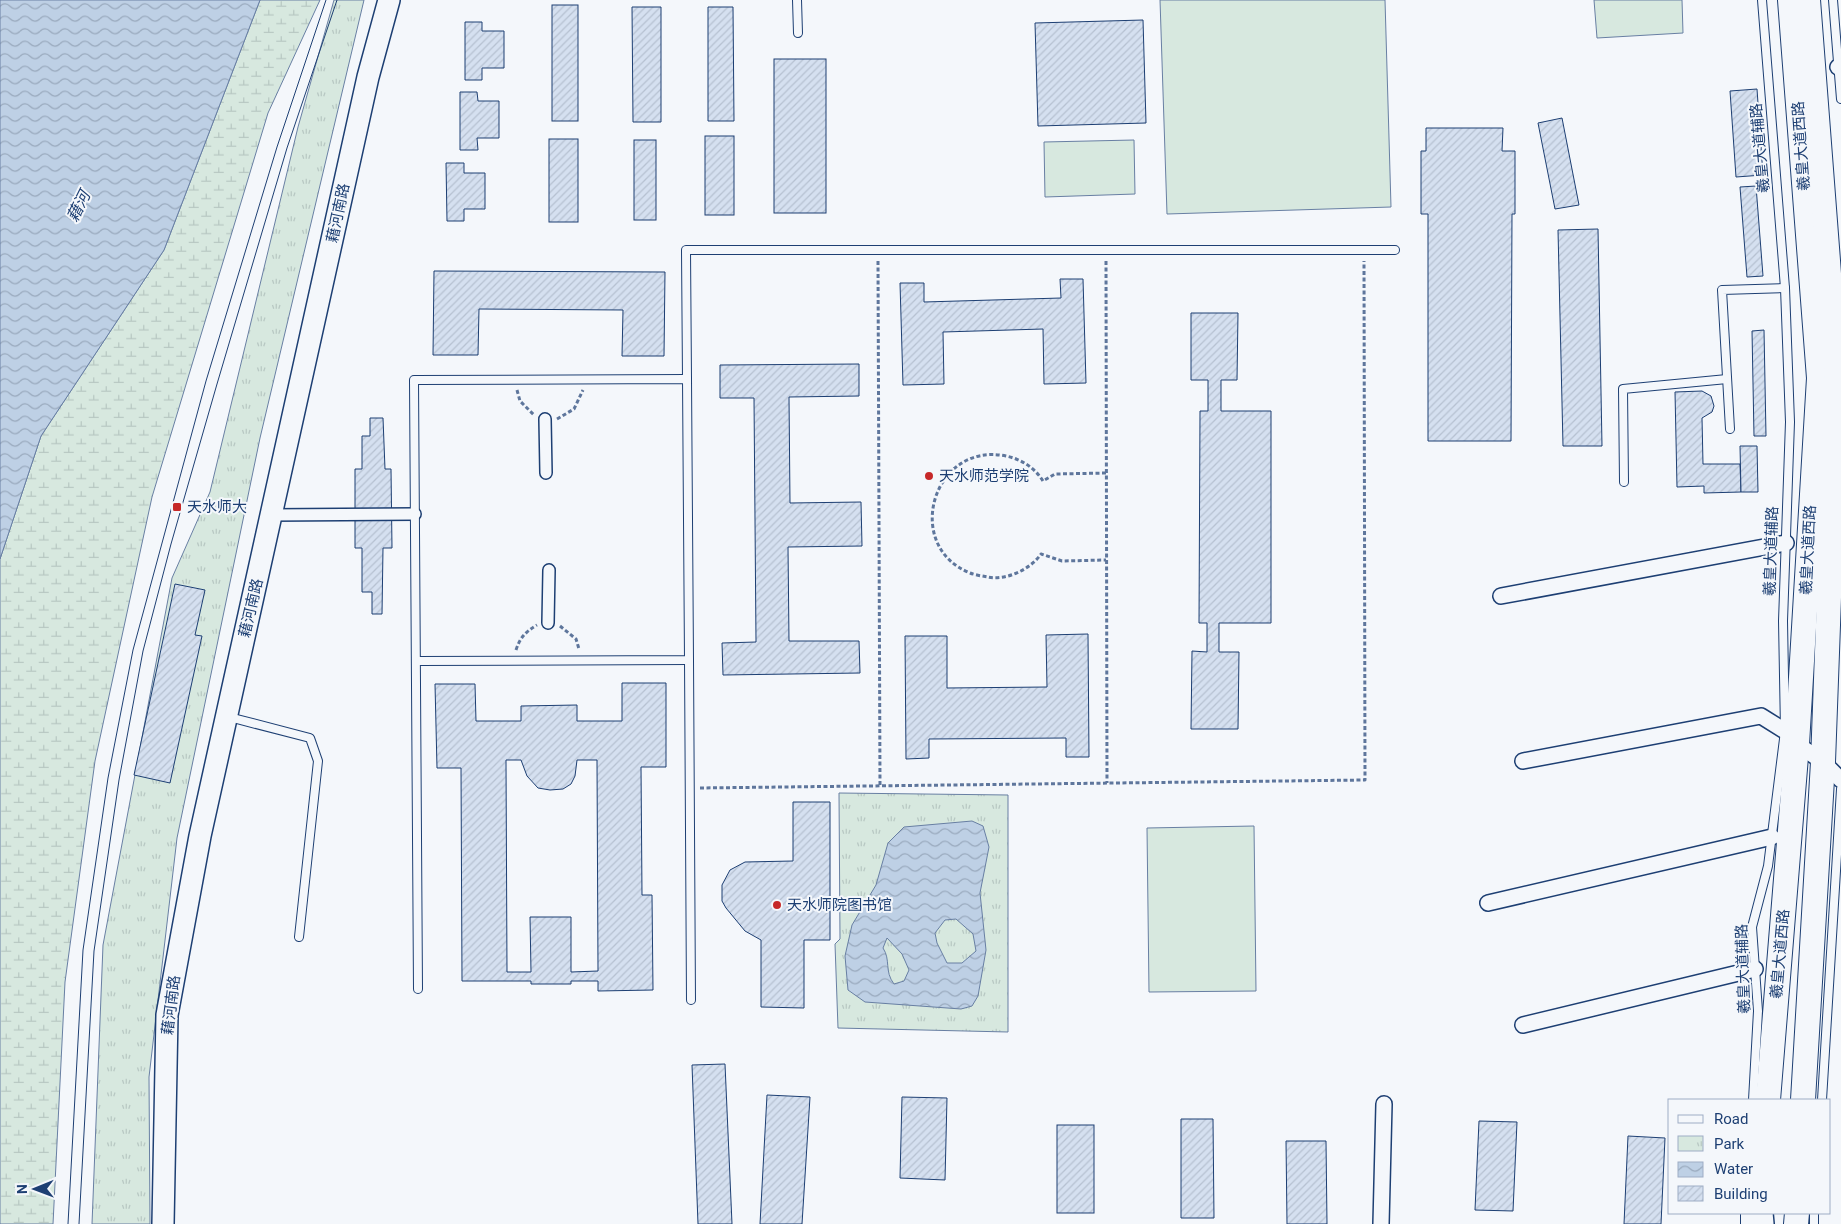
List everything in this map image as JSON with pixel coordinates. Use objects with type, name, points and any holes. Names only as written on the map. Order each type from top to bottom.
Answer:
[{"type":"main road","name":"藉河南路","points":[[163,1224],[167,1015],[200,836],[368,77],[389,0]]},
{"type":"main road","name":"羲皇大道西路","points":[[1768,1099],[1791,737],[1819,378],[1790,0]]},
{"type":"main road","name":"羲皇大道西路","points":[[1803,1099],[1823,762],[1837,378],[1808,0]]},
{"type":"street","points":[[545,419],[546,473]]},
{"type":"street","points":[[271,515],[415,514]]},
{"type":"street","points":[[1501,596],[1786,543]]},
{"type":"street","points":[[548,623],[549,570]]},
{"type":"street","points":[[1523,761],[1761,716],[1823,762],[1841,780]]},
{"type":"street","points":[[1488,904],[1772,837]]},
{"type":"street","points":[[1523,1025],[1755,969]]},
{"type":"street","points":[[1381,1224],[1384,1104]]},
{"type":"lane","points":[[797,0],[798,33]]},
{"type":"lane","name":"羲皇大道辅路","points":[[1753,1099],[1758,1012],[1752,927],[1768,866],[1791,737],[1783,621],[1790,422],[1785,288],[1762,0]]},
{"type":"lane","points":[[1833,0],[1840,66],[1841,100]]},
{"type":"lane","points":[[691,1000],[686,250],[1394,250]]},
{"type":"lane","points":[[1730,428],[1722,290],[1785,288]]},
{"type":"lane","points":[[418,989],[414,380],[687,379]]},
{"type":"lane","points":[[1624,482],[1624,389],[1727,379]]},
{"type":"lane","points":[[416,661],[689,660]]},
{"type":"lane","points":[[227,716],[310,738],[318,761],[299,937]]},
{"type":"lane","points":[[1822,1099],[1841,789]]},
{"type":"path","points":[[878,250],[880,786]]},
{"type":"path","points":[[1106,250],[1106,783]]},
{"type":"path","points":[[689,788],[1365,780],[1364,250]]},
{"type":"path","points":[[518,380],[519,395],[526,409],[545,419],[556,419],[574,409],[580,400],[582,379]]},
{"type":"path","points":[[1106,473],[1055,474],[1043,481],[1037,472],[1017,458],[994,454],[970,458],[950,472],[936,492],[931,516],[936,539],[949,560],[969,573],[993,578],[1017,573],[1037,560],[1041,554],[1062,561],[1106,560]]},
{"type":"green space","points":[[260,0],[320,0],[268,113],[152,497],[95,761],[65,982],[53,1224],[0,1224],[0,559],[41,436],[164,250]]},
{"type":"green space","points":[[334,0],[364,0],[260,438],[177,838],[149,1077],[150,1224],[92,1224],[103,945],[172,578],[210,492],[298,127]]},
{"type":"green space","points":[[1160,0],[1385,0],[1391,207],[1167,214]]},
{"type":"green space","points":[[1594,0],[1682,0],[1683,33],[1597,38]]},
{"type":"green space","points":[[1134,140],[1135,194],[1045,197],[1044,142]]},
{"type":"green space","points":[[839,793],[1008,795],[1008,1032],[838,1028],[835,944],[840,939]]},
{"type":"green space","points":[[1254,826],[1256,991],[1149,992],[1147,828]]},
{"type":"water","name":"藉河","points":[[0,0],[260,0],[164,250],[41,436],[0,559]]},
{"type":"water","points":[[972,821],[983,826],[989,847],[980,893],[986,950],[978,996],[972,1006],[961,1009],[865,1002],[848,990],[845,956],[852,925],[876,885],[888,843],[904,827]],"holes":[[[956,919],[973,934],[976,951],[962,963],[947,963],[937,943],[935,933],[945,920]],[[887,938],[902,954],[909,970],[904,981],[894,984],[889,975],[887,957],[883,948]]]},
{"type":"building","points":[[552,5],[578,5],[578,121],[552,121]]},
{"type":"building","points":[[632,7],[661,7],[661,122],[633,122]]},
{"type":"building","points":[[708,7],[733,7],[734,121],[708,121]]},
{"type":"building","points":[[1143,20],[1146,123],[1038,126],[1035,23]]},
{"type":"building","points":[[465,22],[482,22],[482,31],[504,31],[504,68],[482,68],[482,80],[465,80]]},
{"type":"building","points":[[774,59],[826,59],[826,213],[774,213]]},
{"type":"building","points":[[1757,89],[1763,175],[1736,177],[1730,91]]},
{"type":"building","points":[[460,92],[477,92],[478,101],[499,101],[499,138],[477,138],[478,150],[460,150]]},
{"type":"building","points":[[1562,118],[1579,205],[1555,209],[1538,123]]},
{"type":"building","points":[[1426,128],[1503,128],[1502,151],[1515,151],[1515,214],[1512,214],[1511,441],[1428,441],[1428,214],[1421,214],[1421,151],[1426,151]]},
{"type":"building","points":[[705,136],[734,136],[734,215],[705,215]]},
{"type":"building","points":[[549,139],[578,139],[578,222],[549,222]]},
{"type":"building","points":[[634,140],[656,140],[656,220],[634,220]]},
{"type":"building","points":[[446,163],[464,163],[464,173],[485,173],[485,209],[464,209],[464,221],[447,221]]},
{"type":"building","points":[[1756,186],[1763,276],[1747,277],[1740,187]]},
{"type":"building","points":[[1598,229],[1602,446],[1563,446],[1558,230]]},
{"type":"building","points":[[434,271],[665,272],[664,356],[622,356],[623,310],[479,309],[478,355],[433,355]]},
{"type":"building","points":[[1060,279],[1083,279],[1086,383],[1044,384],[1043,329],[943,332],[944,384],[903,385],[900,283],[924,283],[924,302],[1061,298]]},
{"type":"building","points":[[1191,313],[1238,313],[1237,380],[1221,380],[1221,411],[1271,411],[1271,623],[1219,623],[1219,652],[1239,652],[1238,729],[1191,729],[1192,651],[1207,652],[1207,623],[1199,623],[1200,411],[1208,411],[1208,380],[1191,380]]},
{"type":"building","points":[[1764,330],[1766,436],[1754,436],[1752,331]]},
{"type":"building","points":[[859,364],[859,396],[789,397],[790,503],[861,502],[862,546],[788,547],[789,641],[859,641],[860,673],[723,675],[722,643],[756,642],[754,398],[720,398],[720,365]]},
{"type":"building","points":[[1702,391],[1711,396],[1714,406],[1712,412],[1702,418],[1703,464],[1740,464],[1741,492],[1704,493],[1704,486],[1677,487],[1675,392]]},
{"type":"building","points":[[370,418],[383,418],[385,469],[391,469],[392,548],[383,548],[382,614],[372,614],[372,592],[362,592],[362,548],[355,548],[355,469],[362,469],[362,436],[370,436]]},
{"type":"building","points":[[1740,446],[1757,446],[1758,492],[1741,492]]},
{"type":"building","points":[[175,584],[205,590],[195,635],[202,636],[170,783],[134,775]]},
{"type":"building","points":[[1088,634],[1089,757],[1066,757],[1066,738],[929,739],[929,758],[906,759],[905,636],[947,636],[947,688],[1047,687],[1046,635]]},
{"type":"building","points":[[622,683],[666,683],[666,767],[641,767],[642,895],[652,895],[653,990],[598,991],[598,981],[571,981],[571,984],[531,984],[531,981],[462,981],[461,768],[437,768],[435,684],[475,684],[476,721],[521,721],[521,706],[577,705],[577,721],[622,721]],"holes":[[[506,760],[521,760],[527,776],[538,788],[550,790],[563,789],[571,784],[575,776],[577,760],[597,760],[598,971],[571,972],[571,917],[530,917],[531,972],[507,972]]]},
{"type":"building","name":"天水师院图书馆","points":[[793,802],[830,802],[830,940],[804,940],[804,1008],[761,1007],[761,940],[745,931],[726,908],[722,901],[722,885],[730,870],[745,862],[793,861]]},
{"type":"building","points":[[725,1064],[732,1224],[698,1224],[692,1065]]},
{"type":"building","points":[[767,1095],[810,1097],[802,1224],[760,1224]]},
{"type":"building","points":[[902,1097],[947,1098],[945,1180],[900,1178]]},
{"type":"building","points":[[1181,1119],[1213,1119],[1214,1218],[1181,1218]]},
{"type":"building","points":[[1479,1121],[1517,1122],[1513,1211],[1475,1210]]},
{"type":"building","points":[[1057,1125],[1094,1125],[1094,1213],[1057,1213]]},
{"type":"building","points":[[1628,1136],[1665,1138],[1661,1224],[1624,1224]]},
{"type":"building","points":[[1286,1141],[1326,1141],[1327,1224],[1287,1224]]},
{"type":"tram line","points":[[68,1224],[83,950],[108,778],[133,650],[206,381],[277,147],[326,0]]},
{"type":"tram line","points":[[79,1224],[94,951],[119,780],[143,651],[171,544],[287,148],[337,0]]},
{"type":"place","name":"天水师范学院","points":[[929,476]]},
{"type":"place","name":"天水师大","points":[[177,507]]},
{"type":"place","name":"天水师院图书馆","points":[[777,905]]}]
